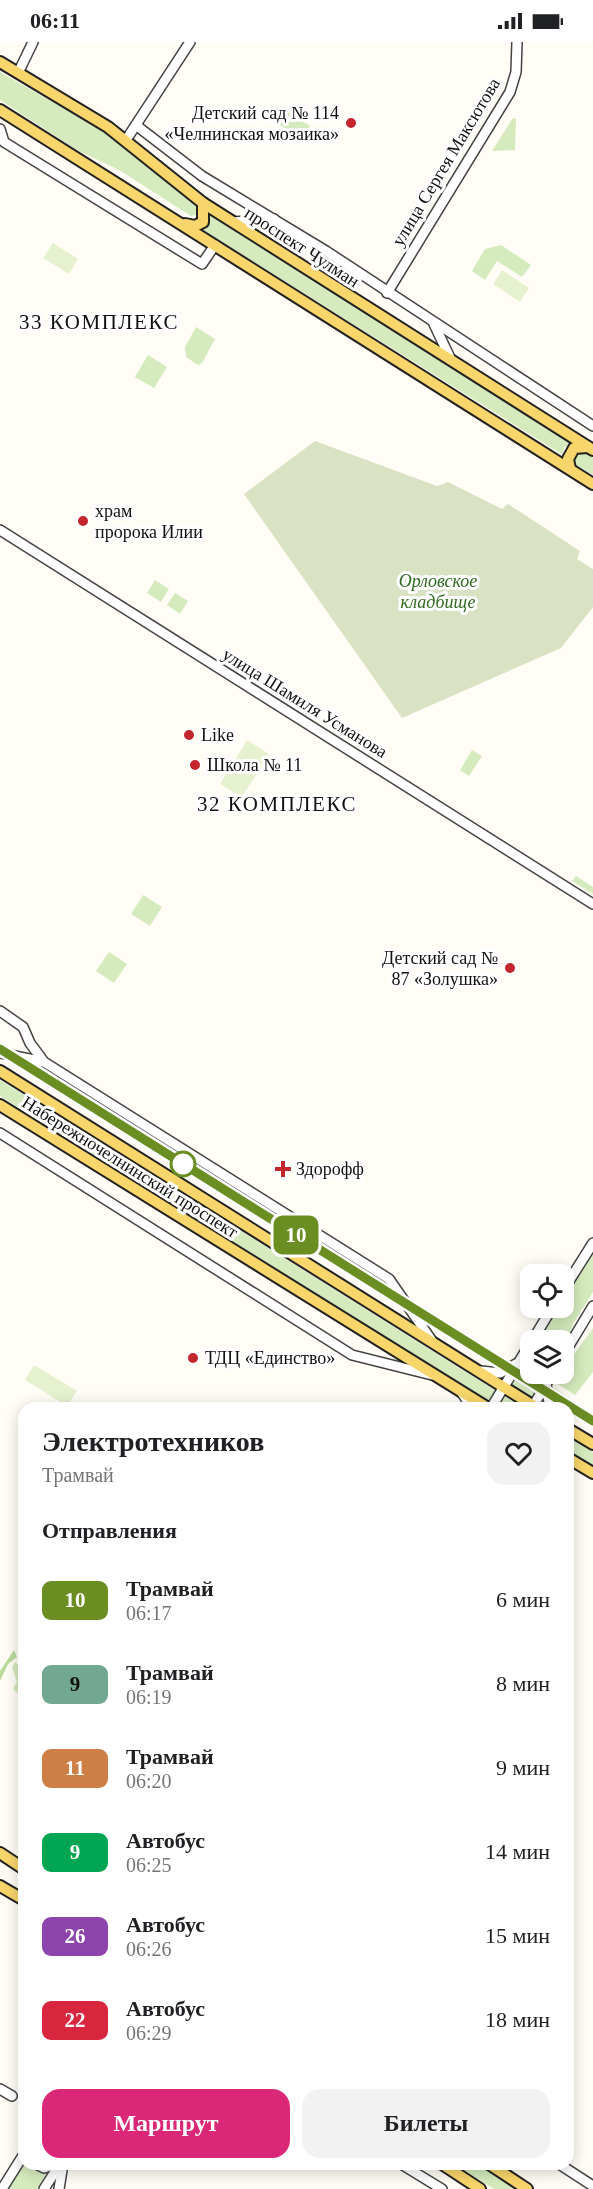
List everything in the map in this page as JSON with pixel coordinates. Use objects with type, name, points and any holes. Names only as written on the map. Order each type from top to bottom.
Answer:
[{"type":"main road","name":"проспект Чулман","points":[[0,62],[19,71],[126,140],[203,203],[591,449]]},
{"type":"main road","points":[[0,110],[593,484]]},
{"type":"main road","points":[[182,224],[195,226],[202,222],[205,214],[203,203]]},
{"type":"main road","points":[[570,469],[568,459],[574,448],[591,449]]},
{"type":"main road","name":"Набережночелнинский проспект","points":[[0,1071],[526,1402]]},
{"type":"main road","name":"Набережночелнинский проспект","points":[[0,1105],[479,1402]]},
{"type":"main road","points":[[574,1433],[593,1444]]},
{"type":"main road","points":[[574,1462],[593,1473]]},
{"type":"main road","points":[[0,1853],[18,1865]]},
{"type":"main road","points":[[0,1886],[18,1896]]},
{"type":"main road","points":[[451,2170],[480,2189]]},
{"type":"main road","points":[[498,2170],[527,2189]]},
{"type":"street","points":[[19,71],[33,42]]},
{"type":"street","points":[[126,140],[190,42]]},
{"type":"street","name":"улица Сергея Максютова","points":[[387,293],[510,92],[516,72],[516,42]]},
{"type":"street","points":[[136,126],[202,176],[274,219],[593,426]]},
{"type":"street","points":[[0,129],[4,142],[202,264],[215,245]]},
{"type":"street","points":[[233,222],[274,219]]},
{"type":"street","points":[[434,323],[451,360]]},
{"type":"street","name":"улица Шамиля Усманова","points":[[0,530],[593,904]]},
{"type":"street","points":[[0,1011],[23,1027],[30,1043],[44,1062]]},
{"type":"street","points":[[0,1053],[44,1062],[389,1279],[435,1346]]},
{"type":"street","points":[[0,1133],[352,1355],[434,1376]]},
{"type":"street","points":[[574,1273],[592,1245]]},
{"type":"street","points":[[574,1337],[593,1306]]},
{"type":"street","points":[[474,1368],[490,1374],[500,1373],[520,1361]]},
{"type":"street","points":[[493,1402],[520,1361]]},
{"type":"street","points":[[537,1402],[546,1384]]},
{"type":"street","points":[[546,1384],[549,1402]]},
{"type":"street","points":[[460,1391],[468,1402]]},
{"type":"street","points":[[0,2089],[12,2096]]},
{"type":"street","points":[[2,2189],[18,2164]]},
{"type":"street","points":[[44,2189],[56,2170]]},
{"type":"street","points":[[59,2189],[60,2170]]},
{"type":"street","points":[[411,2170],[442,2189]]},
{"type":"street","points":[[568,2170],[593,2186]]},
{"type":"green space","points":[[0,72],[110,135],[199,207],[199,214],[191,216],[119,170],[77,150],[0,100]]},
{"type":"green space","points":[[283,109],[310,126],[302,139],[275,122]]},
{"type":"green space","points":[[513,118],[516,119],[515,150],[492,151]]},
{"type":"green space","points":[[209,213],[572,442],[564,447],[563,455],[201,229],[206,225]]},
{"type":"green space","points":[[53,243],[78,259],[69,274],[43,258]]},
{"type":"green space","points":[[501,245],[531,265],[522,277],[497,261],[485,280],[472,271],[485,249]]},
{"type":"green space","points":[[502,270],[529,288],[520,302],[493,284]]},
{"type":"green space","points":[[196,327],[215,339],[202,363],[198,365],[186,357],[185,347]]},
{"type":"green space","points":[[148,355],[167,367],[154,388],[135,377]]},
{"type":"green space","name":"Орловское кладбище","points":[[315,441],[437,486],[448,482],[502,509],[508,504],[580,551],[577,559],[593,569],[593,607],[561,648],[402,718],[244,494]]},
{"type":"green space","points":[[583,450],[593,458],[593,475],[575,464],[573,458],[576,452]]},
{"type":"green space","points":[[155,580],[169,589],[161,602],[147,593]]},
{"type":"green space","points":[[175,593],[188,601],[180,614],[167,605]]},
{"type":"green space","points":[[247,740],[269,754],[242,797],[220,784]]},
{"type":"green space","points":[[472,750],[482,756],[469,776],[460,770]]},
{"type":"green space","points":[[576,876],[593,887],[593,894],[572,881]]},
{"type":"green space","points":[[143,895],[162,907],[150,926],[131,914]]},
{"type":"green space","points":[[109,952],[127,964],[114,983],[96,971]]},
{"type":"green space","points":[[0,1080],[496,1391],[489,1402],[0,1096]]},
{"type":"green space","points":[[593,1253],[593,1292],[571,1330],[545,1330],[553,1318],[574,1318],[574,1284]]},
{"type":"green space","points":[[593,1328],[593,1372],[575,1395],[558,1384],[574,1384],[574,1354]]},
{"type":"green space","points":[[34,1365],[77,1391],[70,1402],[61,1402],[25,1380]]},
{"type":"green space","points":[[520,1371],[520,1384],[541,1384],[533,1397],[512,1384]]},
{"type":"green space","points":[[552,1386],[570,1398],[572,1402],[552,1402]]},
{"type":"green space","points":[[504,1396],[514,1402],[501,1402]]},
{"type":"green space","points":[[574,1441],[593,1452],[593,1466],[574,1454]]},
{"type":"green space","points":[[14,1650],[17,1657],[8,1664],[0,1681],[0,1671]]},
{"type":"green space","points":[[15,1662],[18,1665],[18,1693],[13,1689],[17,1682],[12,1667]]},
{"type":"green space","points":[[18,2169],[47,2172],[37,2189],[6,2189]]},
{"type":"green space","points":[[463,2170],[487,2170],[518,2189],[494,2189]]},
{"type":"tram line","points":[[0,1049],[563,1402]]},
{"type":"tram line","name":"10","points":[[0,1049],[563,1402]]},
{"type":"tram line","points":[[574,1409],[593,1421]]},
{"type":"tram line","name":"10","points":[[574,1409],[593,1421]]},
{"type":"place","name":"Детский сад № 114 «Челнинская мозаика»","points":[[351,123]]},
{"type":"place","name":"храм пророка Илии","points":[[83,521]]},
{"type":"place","name":"Like","points":[[189,735]]},
{"type":"place","name":"Школа № 11","points":[[195,765]]},
{"type":"place","name":"Детский сад № 87 «Золушка»","points":[[510,968]]},
{"type":"place","name":"Здорофф","points":[[283,1169]]},
{"type":"place","name":"ТДЦ «Единство»","points":[[193,1358]]},
{"type":"district","name":"33 КОМПЛЕКС","points":[[99,322]]},
{"type":"district","name":"32 КОМПЛЕКС","points":[[277,804]]}]
